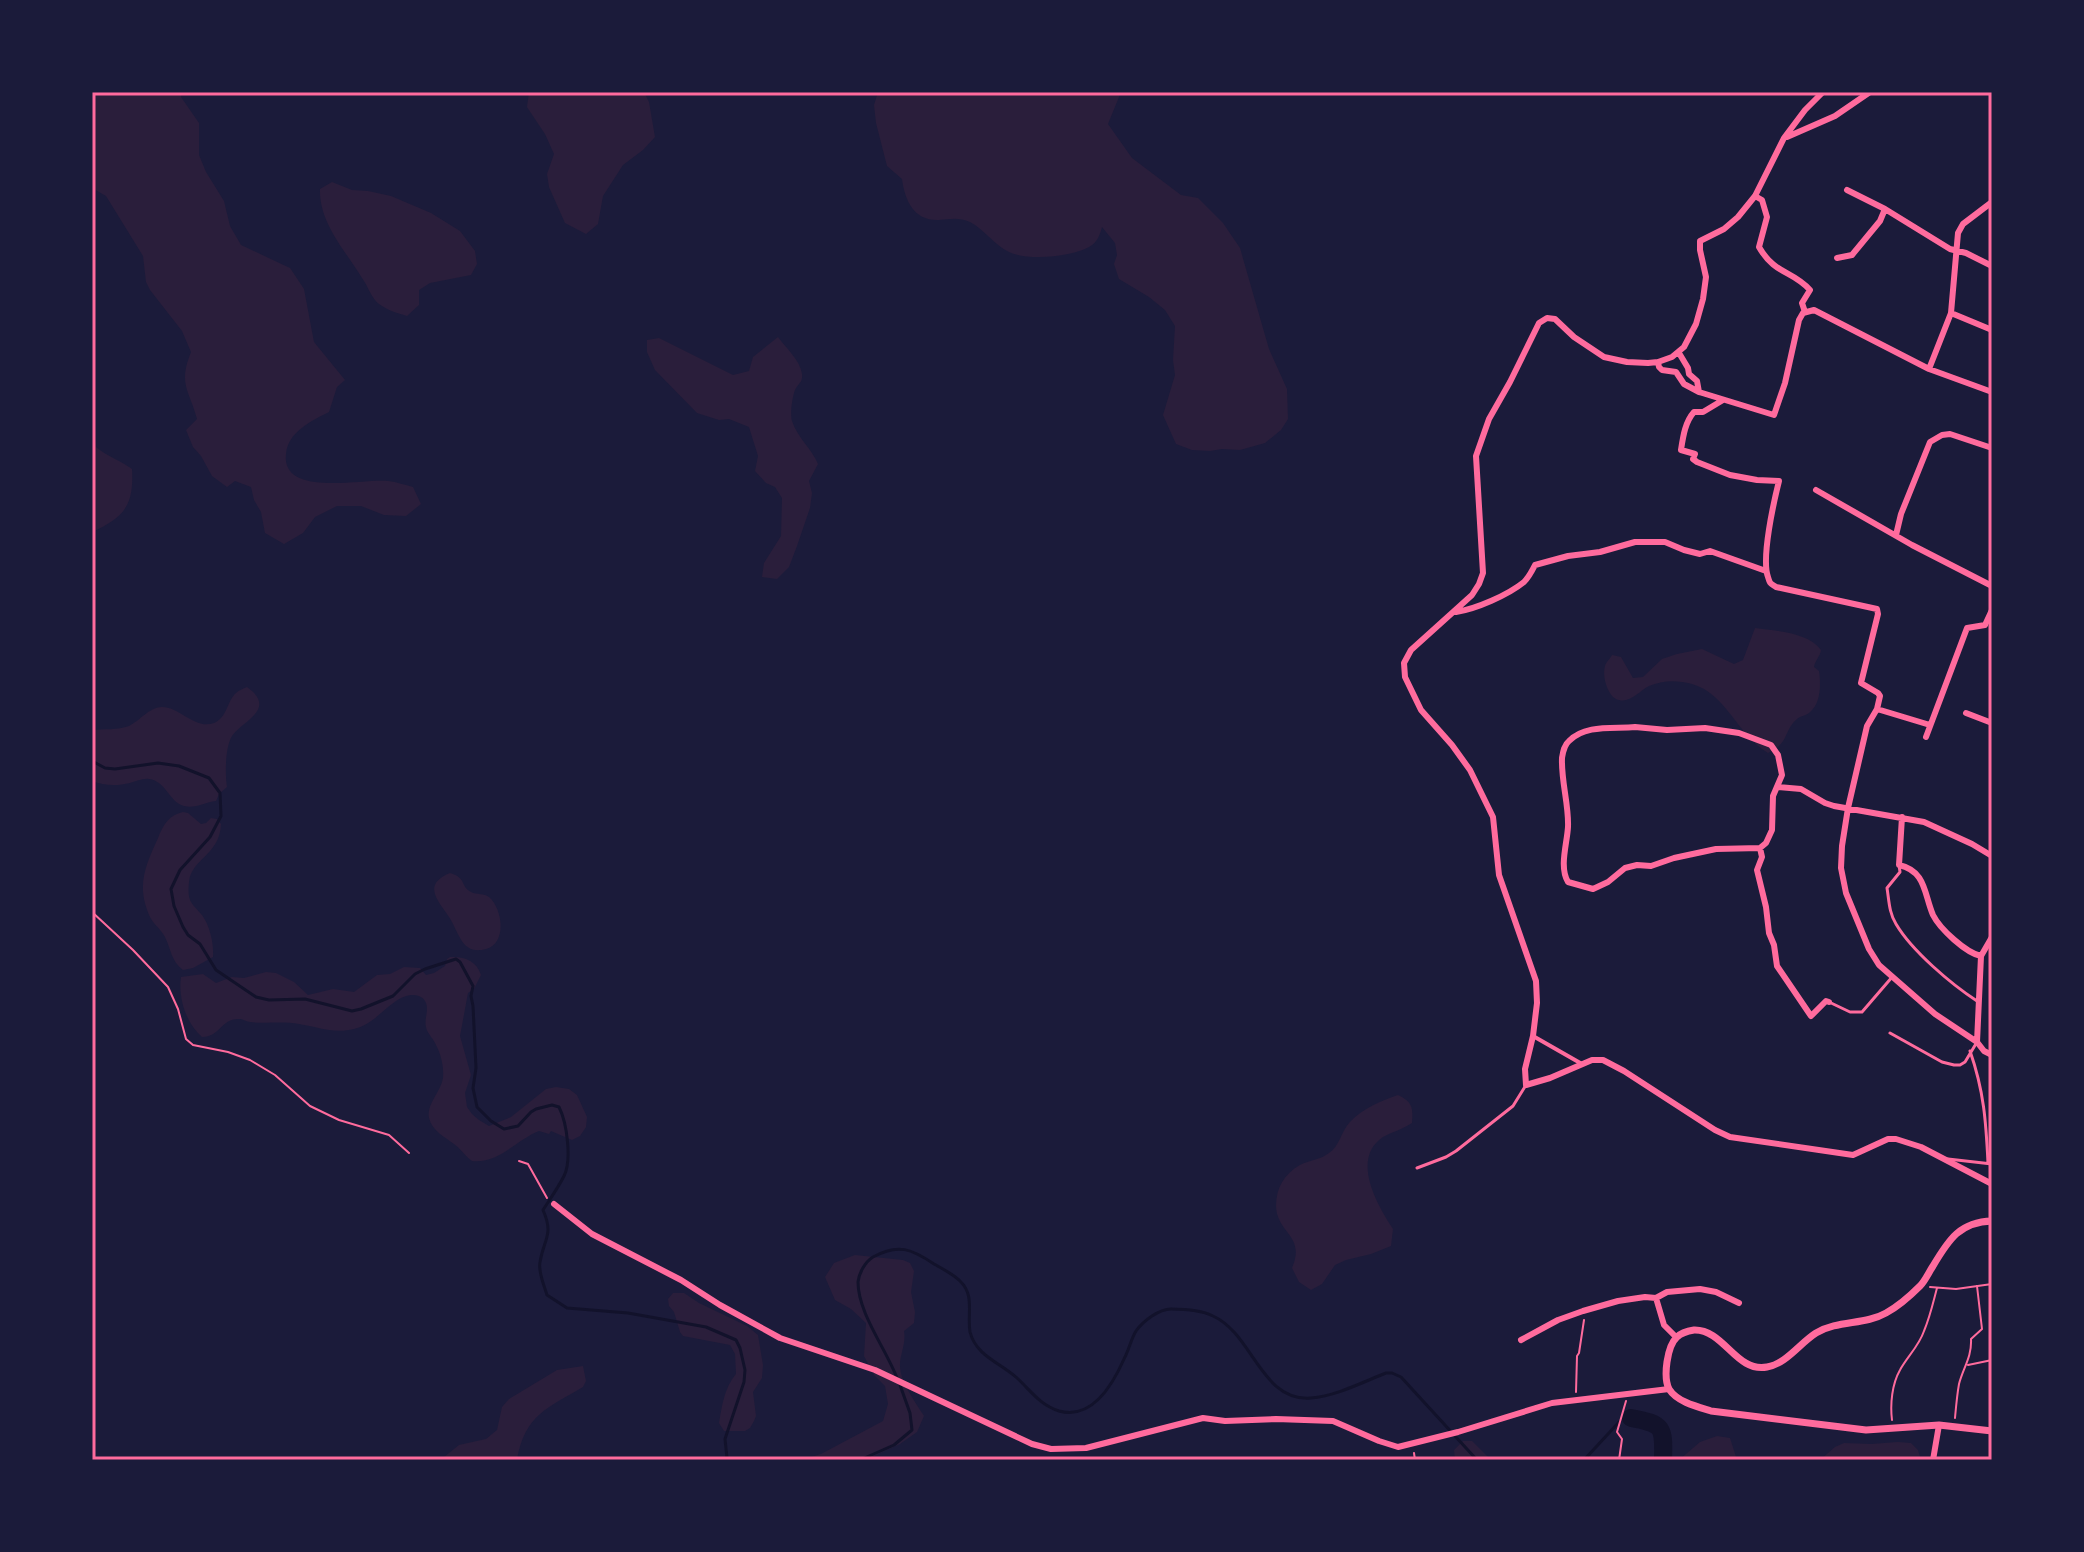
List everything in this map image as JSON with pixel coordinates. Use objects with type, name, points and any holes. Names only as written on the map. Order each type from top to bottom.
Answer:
[{"type":"street","points":[[1823,92],[1784,138],[1755,196],[1738,217],[1724,229],[1700,241],[1706,289],[1696,324],[1679,353],[1658,362],[1627,362],[1604,357],[1574,337],[1555,319],[1547,318],[1539,323],[1489,419],[1476,456],[1483,573],[1479,584],[1454,613],[1411,650],[1404,663],[1405,677],[1421,710],[1470,770],[1493,817],[1499,875],[1536,981],[1537,1003],[1525,1069],[1526,1085],[1592,1060],[1603,1060],[1730,1137],[1853,1155],[1888,1139],[1896,1139],[1921,1147],[1992,1184]]},
{"type":"street","points":[[1784,138],[1835,116],[1870,92]]},
{"type":"street","points":[[1847,190],[1885,209],[1950,249],[1992,266]]},
{"type":"street","points":[[1755,196],[1762,200],[1767,217],[1759,247],[1770,263],[1797,278],[1810,290],[1802,303],[1805,312]]},
{"type":"street","points":[[1929,369],[1951,313],[1958,233],[1963,224],[1992,202]]},
{"type":"street","points":[[1837,258],[1852,255],[1880,221],[1885,209]]},
{"type":"street","points":[[1658,362],[1662,370],[1676,372],[1684,384],[1699,392],[1774,415],[1785,383],[1799,320],[1805,312],[1814,310],[1929,369],[1992,392]]},
{"type":"street","points":[[1951,313],[1992,330]]},
{"type":"street","points":[[1679,353],[1689,374],[1697,381],[1699,392]]},
{"type":"street","points":[[1723,400],[1703,412],[1694,412],[1685,428],[1681,450],[1695,454],[1693,459],[1697,462],[1730,475],[1779,481],[1771,513],[1768,579],[1776,587],[1877,609],[1860,681],[1880,694],[1877,709],[1867,726],[1848,808],[1841,868],[1846,893],[1869,949],[1879,965],[1935,1014],[1992,1055]]},
{"type":"street","points":[[1896,535],[1901,514],[1930,442],[1950,434],[1992,448]]},
{"type":"street","points":[[1816,490],[1992,586]]},
{"type":"street","points":[[1454,613],[1473,610],[1500,597],[1527,580],[1535,565],[1600,552],[1629,542],[1665,542],[1700,554],[1710,551],[1766,571]]},
{"type":"street","points":[[1926,737],[1967,628],[1985,625],[1992,610]]},
{"type":"street","points":[[1877,709],[1930,725]]},
{"type":"street","points":[[1966,713],[1992,723]]},
{"type":"street","points":[[1635,727],[1667,730],[1705,728],[1739,733],[1771,745],[1781,765],[1778,787],[1773,796],[1772,830],[1760,848],[1716,849],[1651,866],[1637,865],[1625,868],[1593,889],[1568,882],[1564,875],[1568,810],[1564,800],[1562,757],[1564,747],[1574,737],[1600,728],[1635,727]]},
{"type":"street","points":[[1778,787],[1801,789],[1825,803],[1924,822],[1992,856]]},
{"type":"street","points":[[1902,817],[1899,865],[1917,874],[1939,924],[1965,949],[1981,956]]},
{"type":"street","points":[[1760,848],[1762,857],[1757,870],[1777,966],[1811,1016],[1823,1003],[1829,1002]]},
{"type":"street","points":[[1977,1042],[1981,956],[1992,937]]},
{"type":"street","points":[[1533,1036],[1582,1064]]},
{"type":"street","points":[[554,1204],[592,1234],[681,1280],[780,1338],[875,1370],[1032,1444],[1051,1449],[1086,1448],[1203,1418],[1225,1421],[1333,1421],[1398,1447],[1552,1403],[1669,1389]]},
{"type":"street","points":[[1992,1221],[1966,1225],[1952,1238],[1921,1285],[1886,1313],[1816,1333],[1774,1366],[1752,1367],[1711,1334],[1698,1330],[1676,1337],[1668,1355],[1666,1373],[1669,1389],[1687,1404],[1711,1411],[1866,1430],[1939,1425],[1992,1431]]},
{"type":"street","points":[[1521,1340],[1558,1320],[1583,1311],[1618,1301],[1656,1298],[1667,1292],[1700,1289],[1716,1292],[1739,1303]]},
{"type":"street","points":[[1656,1298],[1664,1325],[1676,1337]]},
{"type":"street","points":[[1933,1460],[1939,1425]]},
{"type":"lane","points":[[1899,865],[1900,872],[1887,888],[1890,911],[1896,924],[1940,972],[1977,1001]]},
{"type":"lane","points":[[1829,1002],[1850,1012],[1862,1012],[1893,976]]},
{"type":"lane","points":[[1890,1033],[1942,1062],[1954,1065],[1965,1062],[1977,1042]]},
{"type":"lane","points":[[1942,1158],[1990,1164],[1986,1111],[1980,1078],[1970,1051]]},
{"type":"lane","points":[[1417,1168],[1456,1151],[1513,1106],[1526,1085]]},
{"type":"path","points":[[92,912],[168,987],[186,1039],[193,1045],[250,1060],[275,1075],[310,1106],[339,1120],[389,1135],[409,1153]]},
{"type":"path","points":[[519,1161],[528,1164],[545,1197]]},
{"type":"path","points":[[1921,1285],[1956,1289],[1992,1284]]},
{"type":"path","points":[[1954,1427],[1959,1382],[1972,1350],[1971,1339],[1982,1329],[1977,1286]]},
{"type":"path","points":[[1893,1427],[1891,1402],[1896,1379],[1924,1333],[1937,1288]]},
{"type":"path","points":[[1575,1400],[1583,1311]]},
{"type":"path","points":[[1967,1366],[1992,1360]]},
{"type":"path","points":[[1619,1460],[1622,1439],[1617,1432],[1626,1394]]},
{"type":"shaded area","points":[[92,92],[182,92],[181,97],[199,123],[199,155],[224,201],[230,226],[241,245],[290,268],[304,289],[314,342],[345,380],[337,387],[329,412],[302,428],[291,439],[286,454],[288,468],[296,476],[310,481],[388,481],[413,487],[421,504],[406,516],[384,515],[361,506],[337,506],[315,517],[303,533],[284,544],[265,533],[251,487],[235,481],[227,487],[212,476],[186,430],[197,419],[185,380],[191,352],[182,331],[146,282],[143,256],[106,196],[92,188]]},
{"type":"shaded area","points":[[529,92],[644,92],[649,102],[655,137],[623,165],[603,196],[598,224],[586,234],[565,223],[549,187],[547,174],[554,154],[527,107]]},
{"type":"shaded area","points":[[878,92],[1121,92],[1108,124],[1132,158],[1181,195],[1198,198],[1223,223],[1240,248],[1269,349],[1287,389],[1288,419],[1281,430],[1265,443],[1240,450],[1192,450],[1176,444],[1163,415],[1175,375],[1175,326],[1165,310],[1119,279],[1114,264],[1117,255],[1115,243],[1102,227],[1089,247],[1049,257],[1027,256],[1009,252],[966,220],[923,217],[908,202],[902,179],[887,166],[876,123],[874,105]]},
{"type":"shaded area","points":[[332,182],[352,190],[391,196],[431,213],[460,231],[475,251],[477,264],[471,275],[430,283],[419,290],[419,305],[407,316],[382,306],[374,299],[328,225],[320,189]]},
{"type":"shaded area","points":[[778,337],[801,369],[802,379],[794,393],[791,418],[818,464],[809,481],[812,493],[810,508],[797,546],[789,567],[777,579],[762,577],[764,563],[781,536],[782,498],[775,487],[766,483],[755,471],[758,456],[749,427],[729,419],[719,420],[697,413],[655,370],[647,352],[647,340],[659,338],[733,375],[749,371],[753,357]]},
{"type":"shaded area","points":[[92,418],[96,447],[132,469],[132,481],[129,501],[120,515],[92,532]]},
{"type":"shaded area","points":[[1755,628],[1800,636],[1821,650],[1814,667],[1819,671],[1820,682],[1816,705],[1797,719],[1780,745],[1768,753],[1748,736],[1714,696],[1692,684],[1675,681],[1660,683],[1625,700],[1616,699],[1608,689],[1604,670],[1612,655],[1621,657],[1633,678],[1643,677],[1662,659],[1702,649],[1734,664],[1743,660]]},
{"type":"shaded area","points":[[247,687],[256,695],[259,708],[232,736],[226,761],[227,787],[216,801],[184,806],[160,784],[149,779],[116,785],[92,781],[92,730],[129,726],[162,707],[200,723],[214,723],[222,717],[236,693]]},
{"type":"shaded area","points":[[183,812],[201,824],[211,818],[221,824],[216,843],[195,868],[189,882],[191,901],[209,930],[213,957],[183,970],[150,917],[143,886],[146,868],[162,829],[170,818]]},
{"type":"shaded area","points":[[450,873],[459,877],[471,892],[487,896],[494,902],[501,926],[493,946],[473,949],[460,939],[434,890],[441,878]]},
{"type":"shaded area","points":[[450,957],[469,960],[481,975],[474,989],[468,993],[460,1036],[471,1075],[465,1093],[467,1107],[472,1114],[489,1126],[511,1117],[546,1089],[569,1089],[577,1095],[587,1117],[586,1127],[580,1136],[572,1140],[551,1131],[549,1134],[539,1131],[491,1159],[472,1161],[439,1133],[431,1123],[429,1113],[442,1083],[442,1065],[427,1029],[427,1006],[420,996],[404,997],[370,1022],[354,1029],[333,1030],[238,1019],[202,1037],[184,1010],[181,993],[181,977],[203,974],[216,983],[232,977],[244,978],[266,972],[276,973],[294,982],[308,995],[333,989],[354,992],[377,975],[390,974],[404,967],[420,968],[426,975],[434,973],[445,966]]},
{"type":"shaded area","points":[[1398,1095],[1411,1106],[1412,1123],[1383,1137],[1373,1146],[1368,1170],[1380,1208],[1393,1229],[1391,1246],[1335,1265],[1322,1284],[1311,1290],[1299,1282],[1292,1268],[1296,1248],[1278,1215],[1276,1199],[1279,1187],[1294,1169],[1333,1150],[1355,1117],[1379,1102]]},
{"type":"shaded area","points":[[855,1255],[903,1260],[910,1263],[914,1271],[911,1292],[914,1323],[904,1331],[900,1370],[908,1391],[924,1416],[917,1432],[900,1444],[865,1460],[801,1460],[821,1454],[883,1421],[888,1404],[885,1386],[874,1375],[864,1356],[866,1323],[835,1300],[825,1277],[834,1263]]},
{"type":"shaded area","points":[[673,1293],[684,1293],[758,1335],[762,1378],[753,1392],[756,1416],[745,1431],[724,1431],[719,1423],[726,1391],[736,1374],[735,1354],[730,1345],[683,1336],[669,1306],[668,1299]]},
{"type":"shaded area","points":[[583,1366],[586,1381],[583,1387],[549,1407],[532,1422],[517,1460],[444,1460],[459,1445],[486,1439],[497,1430],[502,1407],[509,1399],[557,1370]]},
{"type":"shaded area","points":[[1717,1436],[1730,1438],[1737,1460],[1679,1460],[1700,1442]]},
{"type":"shaded area","points":[[1463,1441],[1472,1441],[1491,1460],[1455,1460],[1454,1450]]},
{"type":"shaded area","points":[[1844,1443],[1911,1443],[1918,1450],[1921,1460],[1820,1460]]},
{"type":"waterway","points":[[92,761],[115,769],[158,763],[179,766],[209,778],[220,793],[221,816],[210,837],[180,870],[171,889],[174,906],[188,935],[200,944],[216,970],[256,997],[269,1000],[305,999],[352,1011],[393,996],[415,974],[425,969],[456,959],[460,962],[473,986],[476,1068],[473,1088],[477,1107],[504,1129],[518,1126],[531,1112],[552,1105],[559,1107],[564,1122],[568,1142],[566,1169],[543,1210],[548,1231],[540,1266],[547,1295],[567,1308],[628,1313],[706,1327],[736,1340],[745,1370],[725,1439],[729,1460]]},
{"type":"waterway","points":[[897,1378],[867,1318],[858,1282],[870,1259],[897,1249],[919,1255],[960,1281],[967,1292],[970,1332],[978,1347],[1041,1401],[1059,1411],[1082,1410],[1100,1398],[1119,1369],[1136,1331],[1156,1313],[1193,1310],[1213,1316],[1227,1325],[1269,1379],[1294,1396],[1311,1398],[1330,1395],[1386,1373],[1401,1377],[1477,1460]]},
{"type":"waterway","points":[[860,1460],[894,1445],[912,1430],[910,1413],[900,1385]]},
{"type":"waterway","points":[[1631,1418],[1650,1422],[1660,1429],[1663,1460]]},
{"type":"waterway","points":[[1584,1460],[1620,1421]]}]
